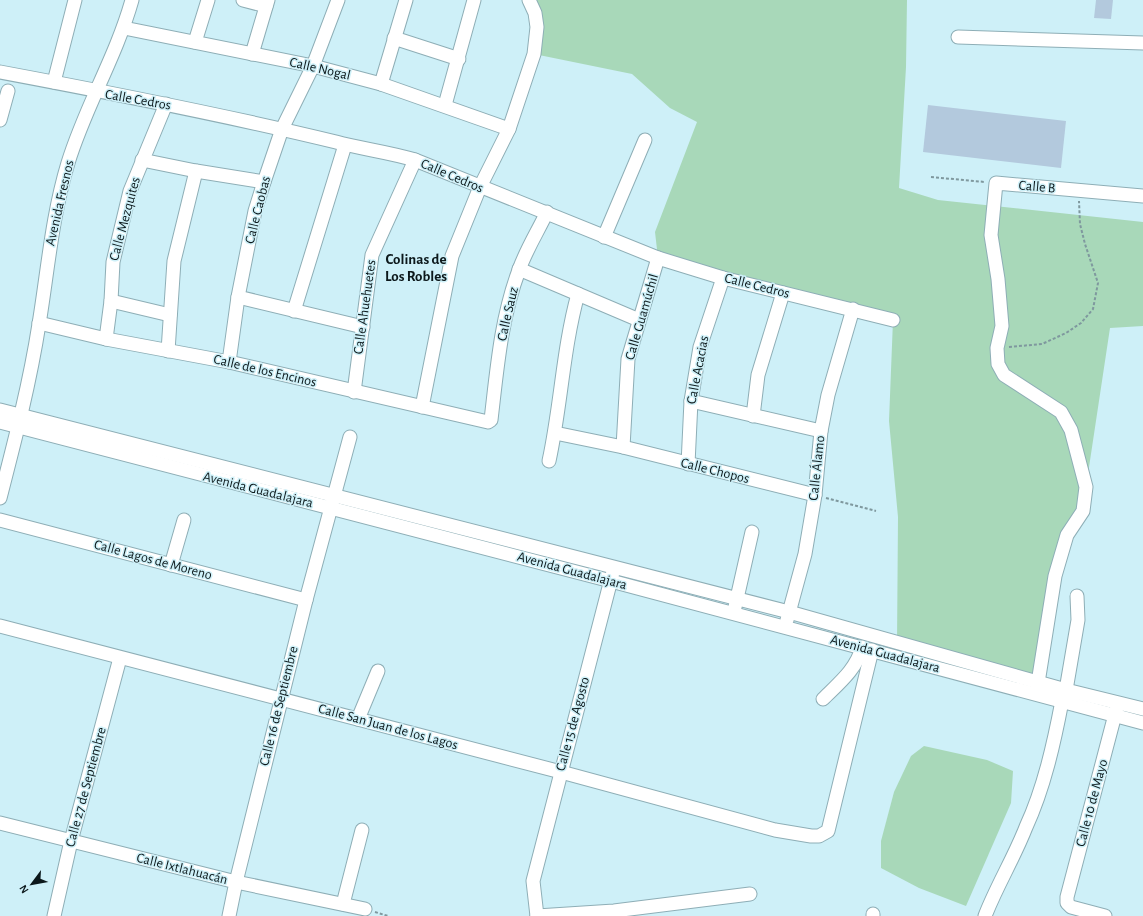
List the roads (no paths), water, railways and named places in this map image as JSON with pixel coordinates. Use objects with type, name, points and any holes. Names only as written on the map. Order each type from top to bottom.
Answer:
[{"type":"street","points":[[54,82],[75,0]]},
{"type":"street","name":"Avenida Fresnos","points":[[0,498],[20,421],[39,324],[50,242],[68,164],[81,127],[124,28],[132,0]]},
{"type":"street","points":[[195,42],[208,0]]},
{"type":"street","points":[[243,0],[267,3],[252,54]]},
{"type":"street","name":"Calle Caobas","points":[[229,362],[238,297],[255,211],[282,129],[313,66],[338,0]]},
{"type":"street","points":[[381,84],[406,0]]},
{"type":"street","points":[[445,105],[459,59],[474,0]]},
{"type":"street","points":[[422,407],[449,266],[455,247],[480,188],[510,129],[530,70],[536,40],[536,18],[529,0]]},
{"type":"street","name":"Calle Nogal","points":[[124,28],[313,66],[381,84],[445,105],[510,129]]},
{"type":"street","points":[[958,37],[1143,43]]},
{"type":"street","points":[[394,38],[459,59]]},
{"type":"street","name":"Calle Cedros","points":[[0,72],[97,92],[166,104],[345,144],[385,151],[415,160],[480,188],[547,212],[604,237],[658,258],[723,278],[893,320]]},
{"type":"street","points":[[0,120],[8,91]]},
{"type":"street","name":"Calle Mezquites","points":[[106,339],[111,301],[113,262],[130,191],[166,104]]},
{"type":"street","points":[[604,237],[645,140]]},
{"type":"street","points":[[294,311],[345,144]]},
{"type":"street","points":[[142,160],[196,172],[264,182]]},
{"type":"street","name":"Calle Ahuehuetes","points":[[354,392],[372,255],[415,160]]},
{"type":"street","points":[[168,351],[174,261],[196,172]]},
{"type":"street","name":"Calle B","points":[[1037,687],[1055,576],[1067,535],[1083,511],[1086,487],[1071,430],[1061,412],[1004,375],[998,364],[997,348],[1002,326],[998,279],[991,235],[996,183],[1143,196]]},
{"type":"street","name":"Calle Sauz","points":[[490,421],[502,327],[519,269],[547,212]]},
{"type":"street","name":"Calle Guamúchil","points":[[623,447],[628,359],[658,258]]},
{"type":"street","points":[[519,269],[639,320]]},
{"type":"street","name":"Calle Acacias","points":[[688,464],[691,402],[700,347],[723,278]]},
{"type":"street","points":[[753,416],[758,375],[783,293]]},
{"type":"street","points":[[549,461],[555,433],[571,320],[578,294]]},
{"type":"street","points":[[238,297],[363,327]]},
{"type":"street","points":[[111,301],[170,315]]},
{"type":"street","name":"Calle Álamo","points":[[786,628],[805,554],[815,495],[821,431],[832,379],[853,309]]},
{"type":"street","name":"Calle de los Encinos","points":[[39,324],[106,339],[229,362],[354,392],[490,421]]},
{"type":"street","points":[[691,402],[821,431]]},
{"type":"street","name":"Avenida Guadalajara","points":[[0,410],[20,421]]},
{"type":"street","name":"Avenida Guadalajara","points":[[0,422],[20,421],[181,455],[332,502],[431,535],[786,628],[1037,687]]},
{"type":"street","name":"Calle Chopos","points":[[555,433],[623,447],[815,495]]},
{"type":"street","name":"Calle 16 de Septiembre","points":[[229,916],[236,882],[306,600],[350,437]]},
{"type":"street","name":"Avenida Guadalajara","points":[[332,502],[435,522],[789,612],[1037,687],[1116,709],[1143,723]]},
{"type":"street","name":"Calle Lagos de Moreno","points":[[0,520],[306,600]]},
{"type":"street","points":[[171,565],[184,520]]},
{"type":"street","points":[[431,535],[435,522]]},
{"type":"street","points":[[733,614],[752,532]]},
{"type":"street","points":[[521,558],[524,544]]},
{"type":"street","name":"Calle 15 de Agosto","points":[[537,916],[533,881],[614,567]]},
{"type":"street","points":[[700,605],[705,590]]},
{"type":"street","points":[[985,916],[995,889],[1027,827],[1046,768],[1064,695],[1078,620],[1077,596]]},
{"type":"street","name":"Calle San Juan de los Lagos","points":[[0,626],[561,772],[775,830],[811,836],[819,836],[828,831],[867,648]]},
{"type":"street","points":[[823,699],[847,675],[867,648]]},
{"type":"street","name":"Calle 27 de Septiembre","points":[[54,916],[71,841],[120,658]]},
{"type":"street","points":[[358,719],[378,672]]},
{"type":"street","name":"Avenida Guadalajara","points":[[1116,709],[1143,709]]},
{"type":"street","name":"Calle 10 de Mayo","points":[[1105,916],[1071,907],[1067,902],[1067,897],[1116,709]]},
{"type":"street","name":"Calle Ixtlahuacán","points":[[0,823],[236,882],[365,909]]},
{"type":"street","points":[[343,904],[362,830]]},
{"type":"street","points":[[537,916],[614,911],[669,910],[750,894]]},
{"type":"district","name":"Colinas de Los Robles","points":[[416,268]]}]
